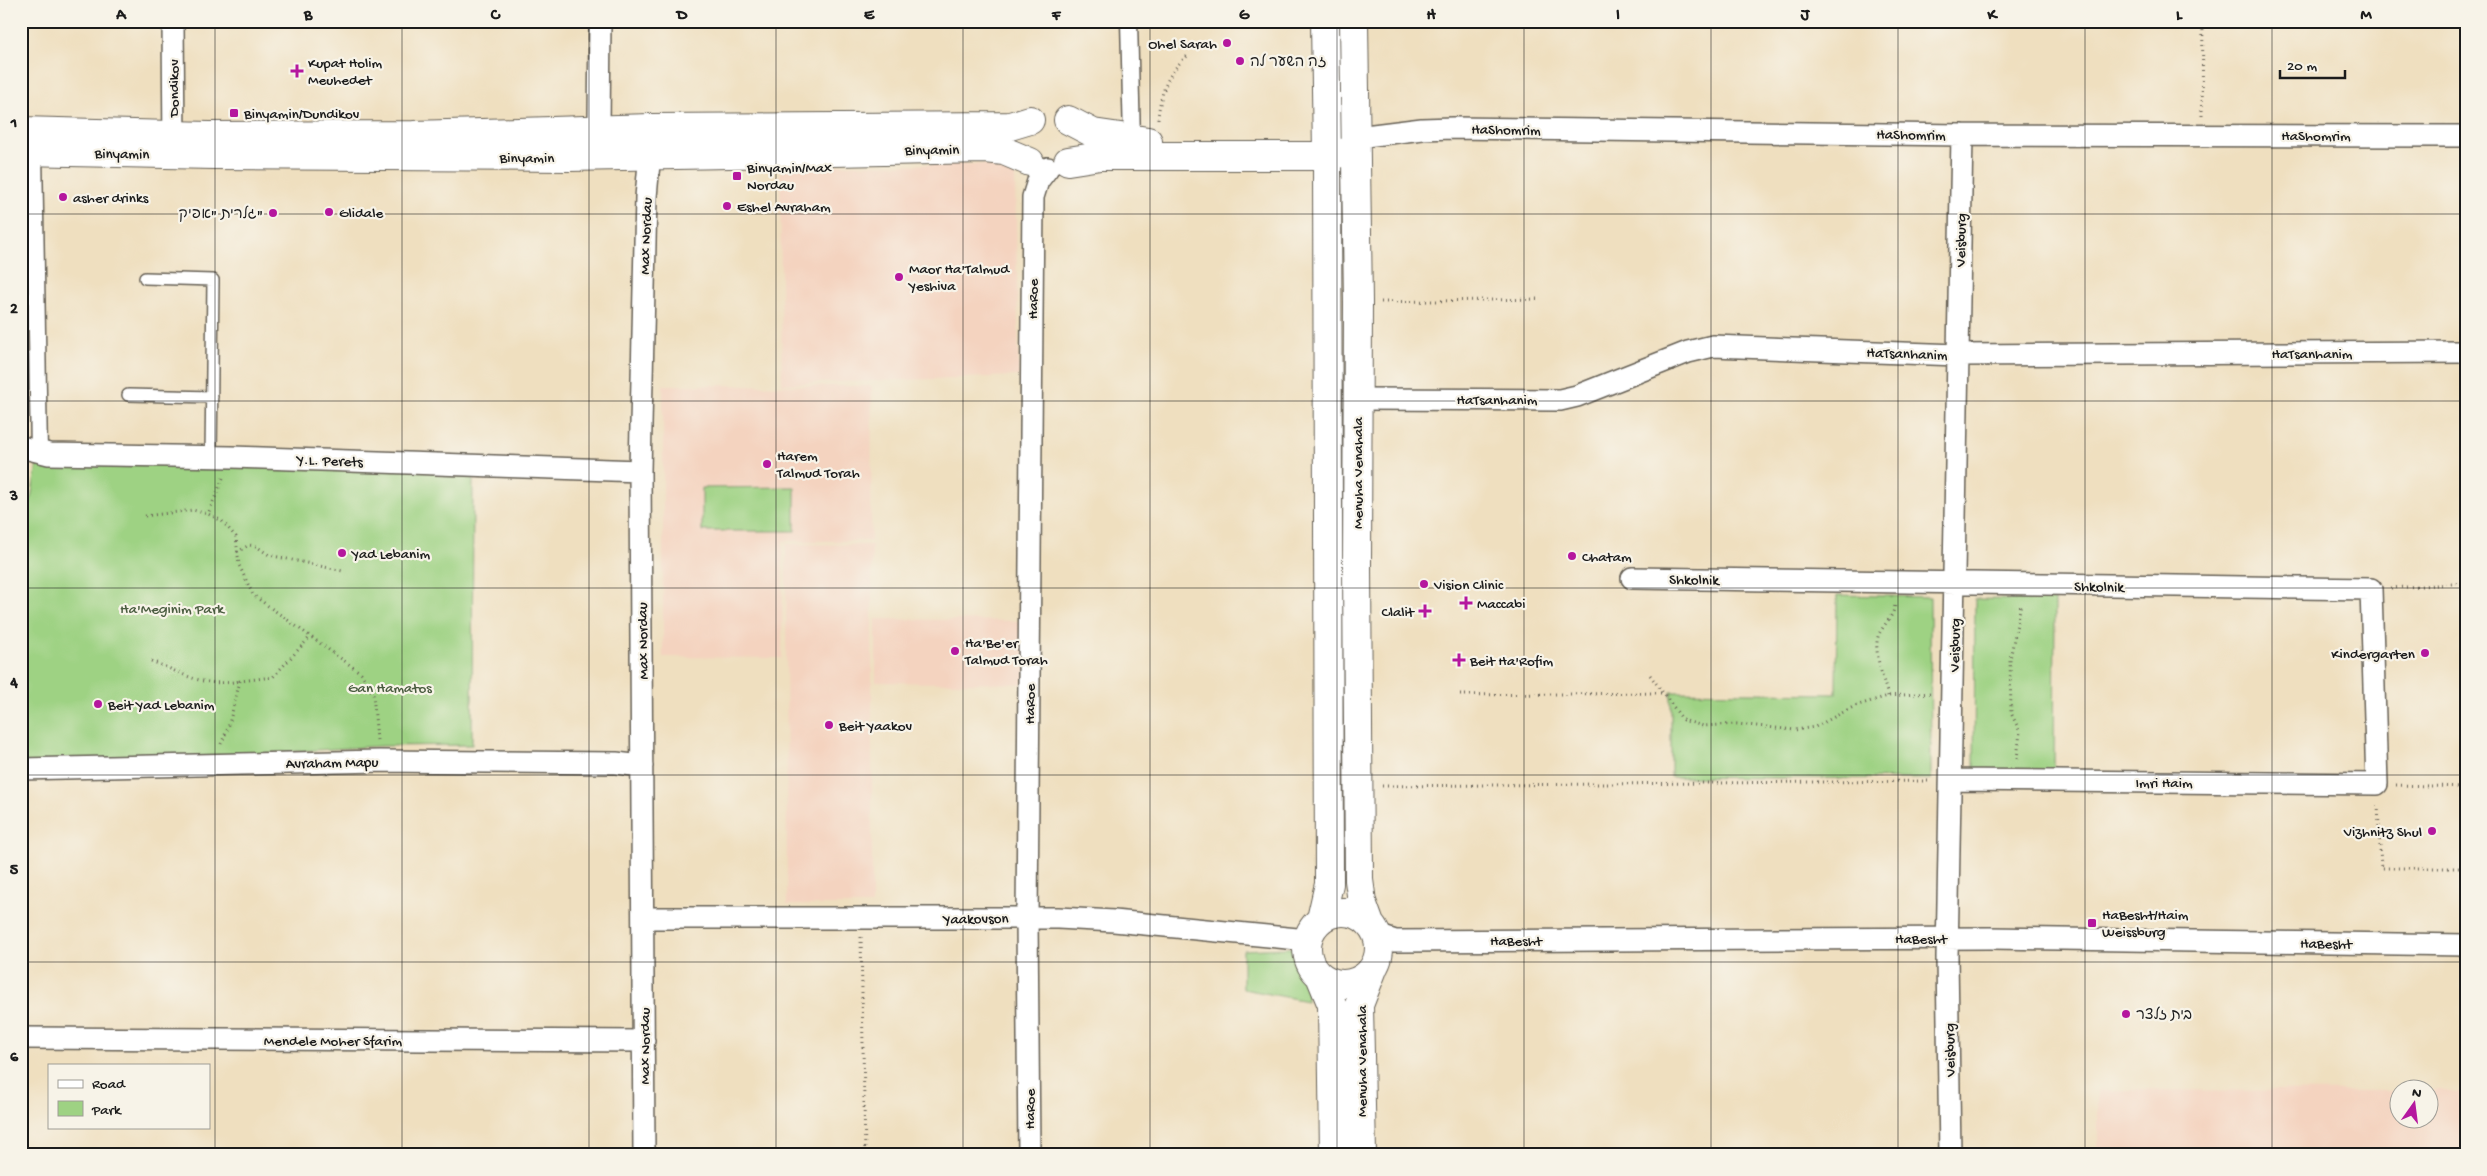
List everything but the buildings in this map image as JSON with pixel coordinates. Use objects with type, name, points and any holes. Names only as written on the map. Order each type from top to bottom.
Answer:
[{"type":"street","name":"Dondikov","points":[[173,21],[174,145]]},
{"type":"street","points":[[569,157],[599,128],[600,21]]},
{"type":"street","points":[[1130,21],[1144,141]]},
{"type":"street","name":"Menuha Venahala","points":[[1315,930],[1329,884],[1325,21]]},
{"type":"street","name":"Menuha Venahala","points":[[1354,21],[1358,302],[1359,880],[1362,902],[1374,929]]},
{"type":"street","points":[[1327,146],[1144,141],[1093,133],[1053,113],[1045,112],[1030,120],[1021,136],[1024,154],[1049,164],[1100,156],[1327,146],[1356,137]]},
{"type":"street","name":"Binyamin","points":[[174,145],[599,128],[1010,126],[1030,120]]},
{"type":"street","points":[[1049,164],[1077,145],[1074,128],[1068,120]]},
{"type":"street","name":"Max Nordau","points":[[644,1155],[640,471],[644,232],[651,128]]},
{"type":"street","name":"HaShomrim","points":[[1356,137],[1422,129],[1453,128],[1962,135],[2466,136]]},
{"type":"street","name":"Veisburg","points":[[1950,1155],[1948,938],[1954,687],[1962,135]]},
{"type":"street","name":"Binyamin","points":[[26,145],[174,145],[569,157],[986,148],[1004,151],[1049,164]]},
{"type":"street","points":[[26,145],[30,450]]},
{"type":"street","name":"HaRoe","points":[[1029,1155],[1027,917],[1033,197],[1038,181],[1049,164]]},
{"type":"street","name":"HaTsanhanim","points":[[1358,399],[1560,400],[1584,394],[1688,352],[1713,346],[1958,355],[2466,352]]},
{"type":"street","name":"Y.L. Perets","points":[[30,450],[640,471]]},
{"type":"street","name":"Shkolnik","points":[[1632,578],[2023,586],[2371,589]]},
{"type":"street","points":[[2371,589],[2377,784]]},
{"type":"street","name":"Avraham Mapu","points":[[21,769],[378,761],[616,763],[642,766]]},
{"type":"street","name":"Imri Haim","points":[[1952,780],[2377,784]]},
{"type":"street","points":[[1347,912],[1362,917],[1374,929],[1380,946],[1378,958],[1373,969],[1364,977],[1354,982],[1342,984],[1330,982],[1320,976],[1309,960],[1315,930],[1331,914],[1347,912]]},
{"type":"street","name":"Yaakovson","points":[[643,918],[861,919],[1027,917],[1315,930]]},
{"type":"street","name":"HaBesht","points":[[1374,929],[1395,940],[1948,938],[2466,945]]},
{"type":"street","name":"Menuha Venahala","points":[[1362,1155],[1359,1005],[1373,969]]},
{"type":"street","name":"Menuha Venahala","points":[[1320,976],[1332,1005],[1334,1155]]},
{"type":"street","name":"Mendele Moher Sfarim","points":[[21,1038],[644,1041]]},
{"type":"lane","points":[[145,278],[213,280],[211,457]]},
{"type":"lane","points":[[128,395],[212,397]]},
{"type":"path","points":[[2202,134],[2203,21]]},
{"type":"path","points":[[1144,141],[1159,113],[1168,77],[1178,63],[1189,55]]},
{"type":"path","points":[[1358,302],[1538,299]]},
{"type":"path","points":[[208,514],[232,457]]},
{"type":"path","points":[[145,516],[193,510],[222,520],[236,537],[236,552],[239,565],[253,595],[361,673],[373,693],[378,761]]},
{"type":"path","points":[[236,552],[249,545],[256,546],[269,555],[343,571]]},
{"type":"path","points":[[1888,696],[1879,660],[1878,636],[1895,608],[1895,583]]},
{"type":"path","points":[[2371,589],[2466,583]]},
{"type":"path","points":[[2009,781],[2016,760],[2020,732],[2011,713],[2010,659],[2017,629],[2023,586]]},
{"type":"path","points":[[151,661],[197,681],[221,684],[273,677],[310,638]]},
{"type":"path","points":[[1650,675],[1683,720],[1703,726],[1737,724],[1795,730],[1815,727],[1855,706],[1888,696],[1935,693],[1954,687]]},
{"type":"path","points":[[212,764],[228,728],[240,681]]},
{"type":"path","points":[[1460,695],[1663,693]]},
{"type":"path","points":[[1359,786],[1952,780]]},
{"type":"path","points":[[2466,787],[2377,784],[2381,868],[2466,868]]},
{"type":"path","points":[[861,919],[865,1155]]},
{"type":"path","points":[[2298,1155],[2466,1154]]},
{"type":"shaded area","name":"Maor Ha'Talmud Yeshiva","points":[[1009,164],[1015,177],[1019,376],[782,384],[780,165]]},
{"type":"shaded area","name":"Harem Talmud Torah","points":[[663,385],[872,386],[871,541],[783,541],[782,658],[663,657]]},
{"type":"shaded area","name":"Beit Yaakov","points":[[786,544],[872,545],[872,905],[787,905]]},
{"type":"shaded area","name":"Ha'Be'er Talmud Torah","points":[[876,619],[1035,621],[1035,684],[876,682]]},
{"type":"shaded area","points":[[2098,1090],[2390,1091],[2390,1128],[2440,1128],[2440,1091],[2466,1091],[2466,1155],[2098,1155]]},
{"type":"green space","name":"Ha'Meginim Park","points":[[39,453],[473,466],[472,745],[382,746],[21,768],[21,555]]},
{"type":"green space","points":[[795,487],[795,531],[702,531],[702,488]]},
{"type":"green space","points":[[1837,595],[1930,597],[1931,779],[1671,777],[1671,692],[1836,694]]},
{"type":"green space","points":[[1975,599],[2055,600],[2054,785],[1974,785]]},
{"type":"green space","points":[[1308,947],[1307,1001],[1243,989],[1243,950]]},
{"type":"place","name":"Ohel Sarah","points":[[1227,43]]},
{"type":"place","name":"זה השער לה","points":[[1240,61]]},
{"type":"place","name":"Kupat Holim Meuhedet","points":[[297,71]]},
{"type":"place","name":"Binyamin/Dundikov","points":[[234,113]]},
{"type":"place","name":"Binyamin/Max Nordau","points":[[737,176]]},
{"type":"place","name":"asher drinks","points":[[63,197]]},
{"type":"place","name":"Eshel Avraham","points":[[727,206]]},
{"type":"place","name":"Glidale","points":[[329,212]]},
{"type":"place","name":"גלרית \"אפיק\"","points":[[273,213]]},
{"type":"place","name":"Maor Ha'Talmud Yeshiva","points":[[899,277]]},
{"type":"place","name":"Harem Talmud Torah","points":[[767,464]]},
{"type":"place","name":"Yad Lebanim","points":[[342,553]]},
{"type":"place","name":"Chatam","points":[[1572,556]]},
{"type":"place","name":"Vision Clinic","points":[[1424,584]]},
{"type":"place","name":"Maccabi","points":[[1466,603]]},
{"type":"place","name":"Clalit","points":[[1425,611]]},
{"type":"place","name":"Ha'Be'er Talmud Torah","points":[[955,651]]},
{"type":"place","name":"Kindergarten","points":[[2425,653]]},
{"type":"place","name":"Beit Ha'Rofim","points":[[1459,660]]},
{"type":"place","name":"Beit Yad Lebanim","points":[[98,704]]},
{"type":"place","name":"Beit Yaakov","points":[[829,725]]},
{"type":"place","name":"Vizhnitz Shul","points":[[2432,831]]},
{"type":"place","name":"HaBesht/Haim Weissburg","points":[[2092,923]]},
{"type":"place","name":"בית זלצר","points":[[2126,1014]]},
{"type":"park label","name":"Gan Hamatos","points":[[390,687]]}]
